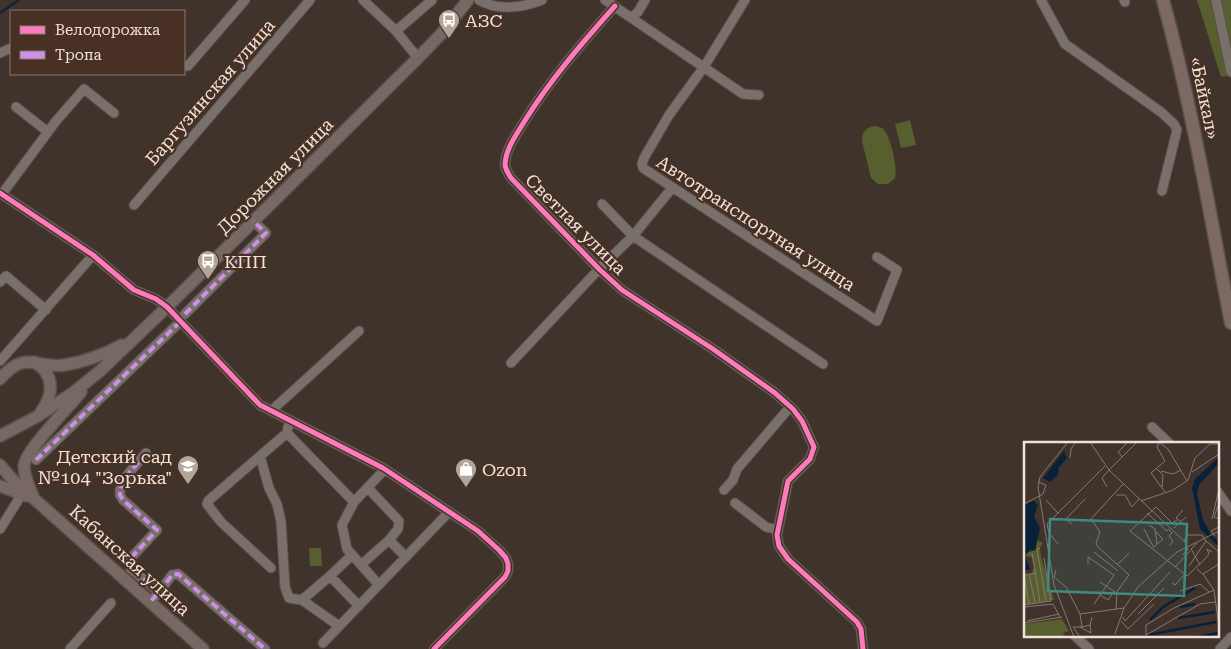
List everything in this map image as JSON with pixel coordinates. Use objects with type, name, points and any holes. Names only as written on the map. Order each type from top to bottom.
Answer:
[{"type":"highway","name":"«Байкал»","points":[[1163,0],[1178,54],[1193,125],[1231,323]]},
{"type":"main road","name":"Дорожная улица","points":[[0,436],[38,416],[74,392],[137,337],[418,58],[468,0]]},
{"type":"main road","points":[[0,379],[18,363],[33,362],[61,366],[85,361],[110,352],[137,337]]},
{"type":"main road","points":[[33,362],[43,368],[50,384],[46,404],[38,416]]},
{"type":"main road","name":"Дорожная улица","points":[[0,443],[49,416],[81,392],[100,371]]},
{"type":"main road","points":[[33,498],[25,472],[25,459],[33,446],[81,392]]},
{"type":"main road","name":"Кабанская улица","points":[[0,465],[13,480],[203,649]]},
{"type":"main road","name":"Кабанская улица","points":[[0,486],[33,498]]},
{"type":"street","points":[[188,66],[245,0]]},
{"type":"street","name":"Баргузинская улица","points":[[134,205],[310,0]]},
{"type":"street","points":[[363,0],[396,31],[418,58]]},
{"type":"street","points":[[396,31],[432,0]]},
{"type":"street","points":[[479,0],[494,6],[510,7],[522,6],[542,0]]},
{"type":"street","points":[[605,0],[743,94],[758,95]]},
{"type":"street","points":[[632,17],[638,12],[645,0]]},
{"type":"street","name":"Автотранспортная улица","points":[[746,0],[704,67],[669,115],[642,164],[643,168],[877,321],[897,270],[877,257]]},
{"type":"street","points":[[1041,0],[1065,44],[1161,112],[1174,124],[1177,130],[1162,191]]},
{"type":"street","points":[[1216,0],[1231,72]]},
{"type":"street","name":"Светлая улица","points":[[615,6],[539,97],[512,142],[506,164],[507,172],[599,269],[622,290],[754,377],[792,408],[805,427],[814,447],[810,459],[788,481],[778,530]]},
{"type":"street","points":[[114,113],[84,89],[1,193],[93,255],[134,290],[156,299],[183,318],[260,405],[385,469],[478,531],[499,550],[508,564],[508,571],[505,577],[434,649]]},
{"type":"street","points":[[16,107],[48,132]]},
{"type":"street","points":[[1177,130],[1193,125]]},
{"type":"street","points":[[511,364],[599,269],[633,236],[672,188]]},
{"type":"street","points":[[602,204],[633,236],[823,364]]},
{"type":"street","points":[[36,460],[183,318],[266,233],[253,220]]},
{"type":"street","points":[[0,362],[93,255]]},
{"type":"street","points":[[0,282],[6,276],[46,310]]},
{"type":"street","points":[[271,411],[359,331]]},
{"type":"street","points":[[724,490],[733,480],[737,469],[792,408]]},
{"type":"street","points":[[271,568],[221,522],[207,504],[208,501],[287,432],[289,419]]},
{"type":"street","points":[[1152,427],[1168,442]]},
{"type":"street","points":[[287,432],[354,502]]},
{"type":"street","points":[[146,453],[123,480],[120,490],[123,500],[157,530],[129,560],[131,569],[158,592]]},
{"type":"street","points":[[260,456],[269,488],[277,504],[282,521],[285,587],[289,598],[302,600],[339,626]]},
{"type":"street","points":[[379,585],[348,549],[342,525],[354,502],[385,469]]},
{"type":"street","points":[[362,564],[389,540],[400,525],[368,488]]},
{"type":"street","points":[[1218,492],[1231,512]]},
{"type":"street","points":[[0,529],[22,494]]},
{"type":"street","points":[[735,503],[766,527],[778,530],[779,546],[788,558],[857,622],[861,629],[863,649]]},
{"type":"street","points":[[323,643],[449,512]]},
{"type":"street","points":[[389,540],[406,557]]},
{"type":"street","points":[[302,600],[352,555]]},
{"type":"street","points":[[150,602],[172,575],[178,574],[265,649]]},
{"type":"street","points":[[330,576],[359,606]]},
{"type":"street","points":[[70,649],[111,603]]},
{"type":"street","points":[[1075,636],[1086,644],[1089,649]]},
{"type":"street","points":[[1220,649],[1231,637]]},
{"type":"green space","points":[[1197,0],[1231,0],[1231,75],[1221,77]]},
{"type":"green space","points":[[910,120],[916,145],[901,148],[895,124]]},
{"type":"green space","points":[[875,126],[881,127],[884,130],[890,141],[893,154],[896,174],[895,178],[888,184],[878,184],[871,178],[862,141],[865,130]]},
{"type":"green space","points":[[309,548],[321,548],[322,566],[310,566]]},
{"type":"waterway","points":[[0,13],[19,0]]},
{"type":"marked path","points":[[185,314],[266,233],[253,221]]},
{"type":"marked path","points":[[36,460],[181,321]]},
{"type":"marked path","points":[[146,453],[123,480],[120,495],[123,500],[157,530],[129,560],[131,569],[159,592],[150,602]]},
{"type":"marked path","points":[[159,592],[172,575],[178,574],[265,649]]},
{"type":"cycle path","points":[[615,6],[567,62],[534,106],[510,147],[506,158],[506,169],[511,178],[599,269],[622,290],[713,349],[775,393],[793,409],[802,421],[814,447],[810,459],[788,481],[777,535],[779,546],[788,559],[857,622],[861,629],[863,649]]},
{"type":"cycle path","points":[[0,193],[93,255],[134,290],[156,299],[167,307],[260,405],[383,468],[478,531],[499,550],[506,558],[508,564],[508,571],[505,577],[434,649]]},
{"type":"place","name":"АЗС","points":[[449,39]]},
{"type":"place","name":"КПП","points":[[208,280]]},
{"type":"place","name":"Детский сад №104 \"Зорька\"","points":[[188,485]]},
{"type":"place","name":"Ozon","points":[[466,488]]}]
